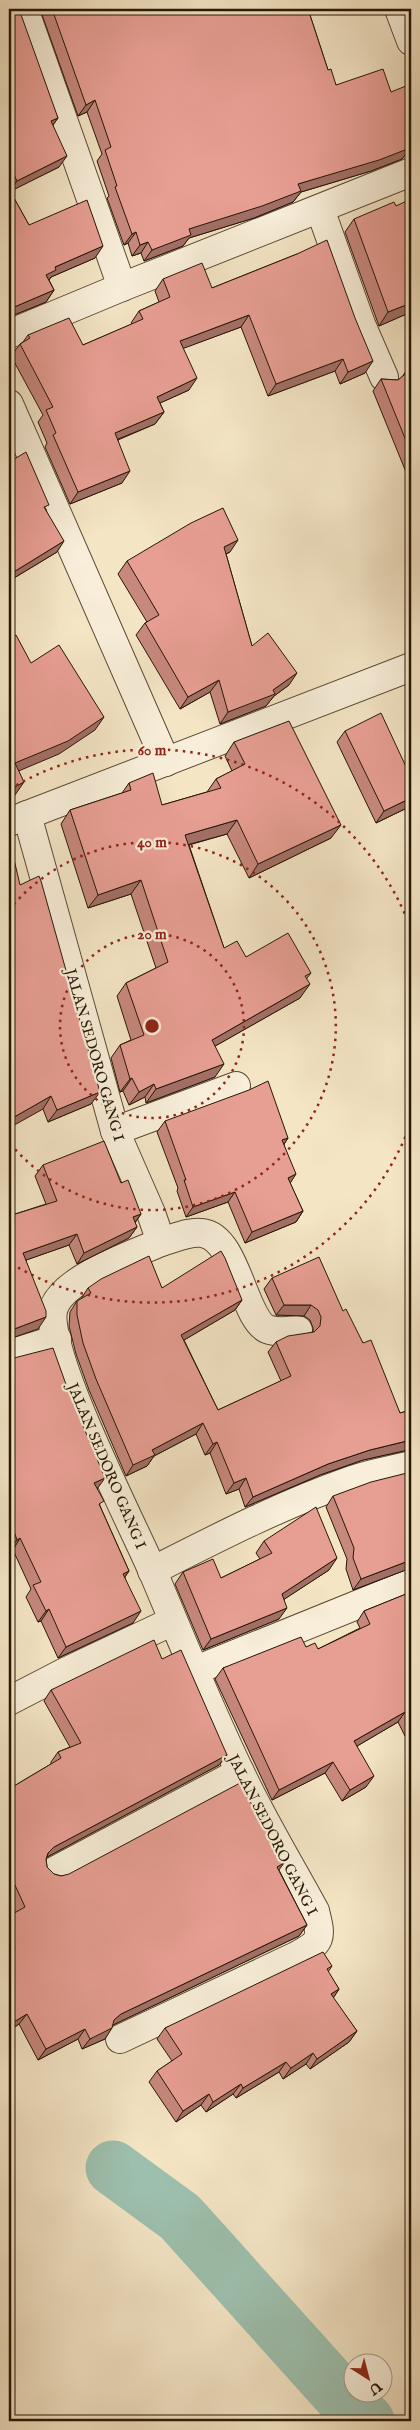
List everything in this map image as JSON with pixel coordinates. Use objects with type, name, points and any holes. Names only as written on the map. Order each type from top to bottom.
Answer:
[{"type":"street","points":[[24,9],[122,286]]},
{"type":"street","points":[[399,9],[411,41]]},
{"type":"street","points":[[9,334],[122,286],[411,172]]},
{"type":"street","points":[[320,209],[360,324],[384,377]]},
{"type":"street","points":[[9,404],[166,762]]},
{"type":"street","points":[[18,819],[411,667]]},
{"type":"street","name":"JALAN SEDORO GANG I","points":[[18,819],[115,1132],[151,1213],[161,1242],[80,1280],[64,1293],[55,1305],[52,1322],[74,1396],[109,1479],[152,1570],[240,1772],[314,1911],[321,1933],[317,1943],[296,1956],[120,2039]]},
{"type":"street","points":[[115,1132],[236,1086]]},
{"type":"street","points":[[161,1242],[192,1233],[213,1236],[222,1245],[256,1316],[264,1327],[280,1331],[298,1330]]},
{"type":"street","points":[[9,1354],[57,1339]]},
{"type":"street","points":[[152,1570],[222,1535],[310,1496],[353,1479],[411,1465]]},
{"type":"street","points":[[196,1670],[411,1583]]},
{"type":"street","points":[[9,1701],[65,1672],[173,1621]]},
{"type":"street","points":[[54,1870],[240,1772]]},
{"type":"building","points":[[9,9],[19,9],[58,118],[51,121],[67,156],[17,181],[9,164]]},
{"type":"building","points":[[52,9],[308,9],[328,70],[331,69],[336,85],[383,69],[391,92],[411,84],[410,148],[379,160],[298,184],[301,191],[262,206],[189,229],[191,235],[152,250],[148,242],[140,245],[136,232],[132,234],[115,187],[117,186],[105,150],[111,147],[95,100],[86,105]]},
{"type":"building","points":[[9,189],[29,225],[87,200],[103,246],[55,267],[56,270],[46,275],[54,290],[12,308],[9,301]]},
{"type":"building","points":[[411,199],[411,303],[388,312],[354,219],[394,202],[396,206]]},
{"type":"building","points":[[327,240],[355,318],[373,361],[348,372],[343,359],[276,384],[249,315],[180,341],[197,378],[157,397],[164,412],[115,433],[130,471],[78,492],[53,435],[56,433],[46,410],[53,407],[20,344],[30,338],[28,335],[69,318],[83,345],[143,319],[139,311],[170,297],[163,279],[202,263],[212,288]]},
{"type":"building","points":[[408,368],[411,376],[411,453],[381,379],[398,380]]},
{"type":"building","points":[[26,452],[49,505],[44,507],[64,541],[12,573],[9,568],[9,465],[12,463],[11,461]]},
{"type":"building","points":[[223,508],[238,540],[224,547],[252,646],[268,633],[297,673],[273,690],[275,694],[228,712],[219,680],[188,697],[145,623],[159,615],[127,561],[191,523]]},
{"type":"building","points":[[16,635],[31,663],[59,645],[104,717],[68,741],[15,763],[24,782],[9,790],[9,639]]},
{"type":"building","points":[[381,713],[408,771],[411,770],[411,798],[384,811],[345,731]]},
{"type":"building","points":[[289,721],[341,825],[258,864],[237,820],[185,835],[224,948],[237,941],[246,957],[288,933],[311,973],[305,976],[310,984],[212,1040],[224,1064],[156,1089],[154,1084],[139,1092],[132,1078],[130,1079],[120,1045],[144,1035],[126,983],[168,962],[141,880],[98,895],[70,810],[131,790],[129,783],[153,773],[162,805],[221,788],[216,779],[245,764],[234,742]]},
{"type":"building","points":[[9,838],[20,885],[39,876],[41,881],[100,1092],[57,1110],[51,1096],[9,1120]]},
{"type":"building","points":[[268,1081],[288,1138],[282,1140],[296,1174],[288,1178],[303,1211],[252,1232],[235,1192],[193,1207],[184,1180],[186,1180],[165,1121],[249,1090]]},
{"type":"building","points":[[104,1141],[121,1183],[128,1180],[141,1214],[133,1217],[137,1227],[84,1253],[77,1234],[23,1253],[46,1311],[46,1317],[9,1331],[9,1216],[57,1201],[43,1165]]},
{"type":"building","points":[[221,1251],[242,1300],[181,1335],[218,1410],[291,1376],[276,1342],[288,1336],[314,1332],[320,1326],[321,1317],[318,1310],[311,1305],[284,1305],[272,1278],[319,1257],[343,1311],[346,1309],[363,1343],[371,1340],[400,1413],[411,1410],[411,1440],[370,1450],[328,1464],[253,1497],[246,1478],[234,1483],[217,1442],[213,1444],[203,1423],[152,1450],[155,1455],[133,1465],[96,1379],[83,1343],[77,1315],[77,1301],[91,1293],[88,1288],[101,1279],[149,1256],[162,1288]]},
{"type":"building","points":[[53,1348],[68,1390],[105,1478],[94,1483],[104,1501],[99,1504],[129,1571],[123,1574],[141,1611],[66,1647],[49,1609],[46,1611],[33,1585],[41,1582],[20,1538],[17,1540],[9,1517],[9,1356],[14,1358]]},
{"type":"building","points":[[411,1472],[411,1560],[361,1579],[353,1558],[354,1548],[333,1496],[371,1482]]},
{"type":"building","points":[[316,1507],[337,1558],[282,1594],[287,1608],[211,1639],[183,1572],[213,1559],[221,1578],[272,1553],[264,1541]]},
{"type":"building","points":[[411,1592],[411,1723],[405,1712],[354,1741],[374,1776],[350,1790],[333,1762],[279,1790],[223,1668],[301,1637],[306,1647],[315,1643],[318,1649],[370,1624],[364,1611]]},
{"type":"building","points":[[154,1640],[162,1659],[181,1650],[227,1755],[54,1847],[48,1853],[46,1859],[47,1867],[54,1874],[61,1876],[69,1874],[240,1783],[284,1863],[277,1867],[307,1925],[121,2014],[114,2020],[112,2028],[90,2039],[85,2029],[46,2049],[27,2014],[9,2025],[9,1974],[11,1973],[9,1951],[15,1949],[9,1937],[9,1916],[25,1907],[9,1872],[9,1789],[61,1758],[58,1752],[81,1743],[51,1690]]},
{"type":"building","points":[[323,1952],[332,1966],[327,1969],[339,1989],[331,1994],[357,2031],[317,2059],[313,2053],[291,2068],[286,2062],[243,2088],[241,2084],[213,2102],[209,2094],[183,2111],[157,2071],[182,2054],[165,2028]]},
{"type":"waterway","points":[[113,2168],[180,2217],[341,2396],[367,2421]]}]
